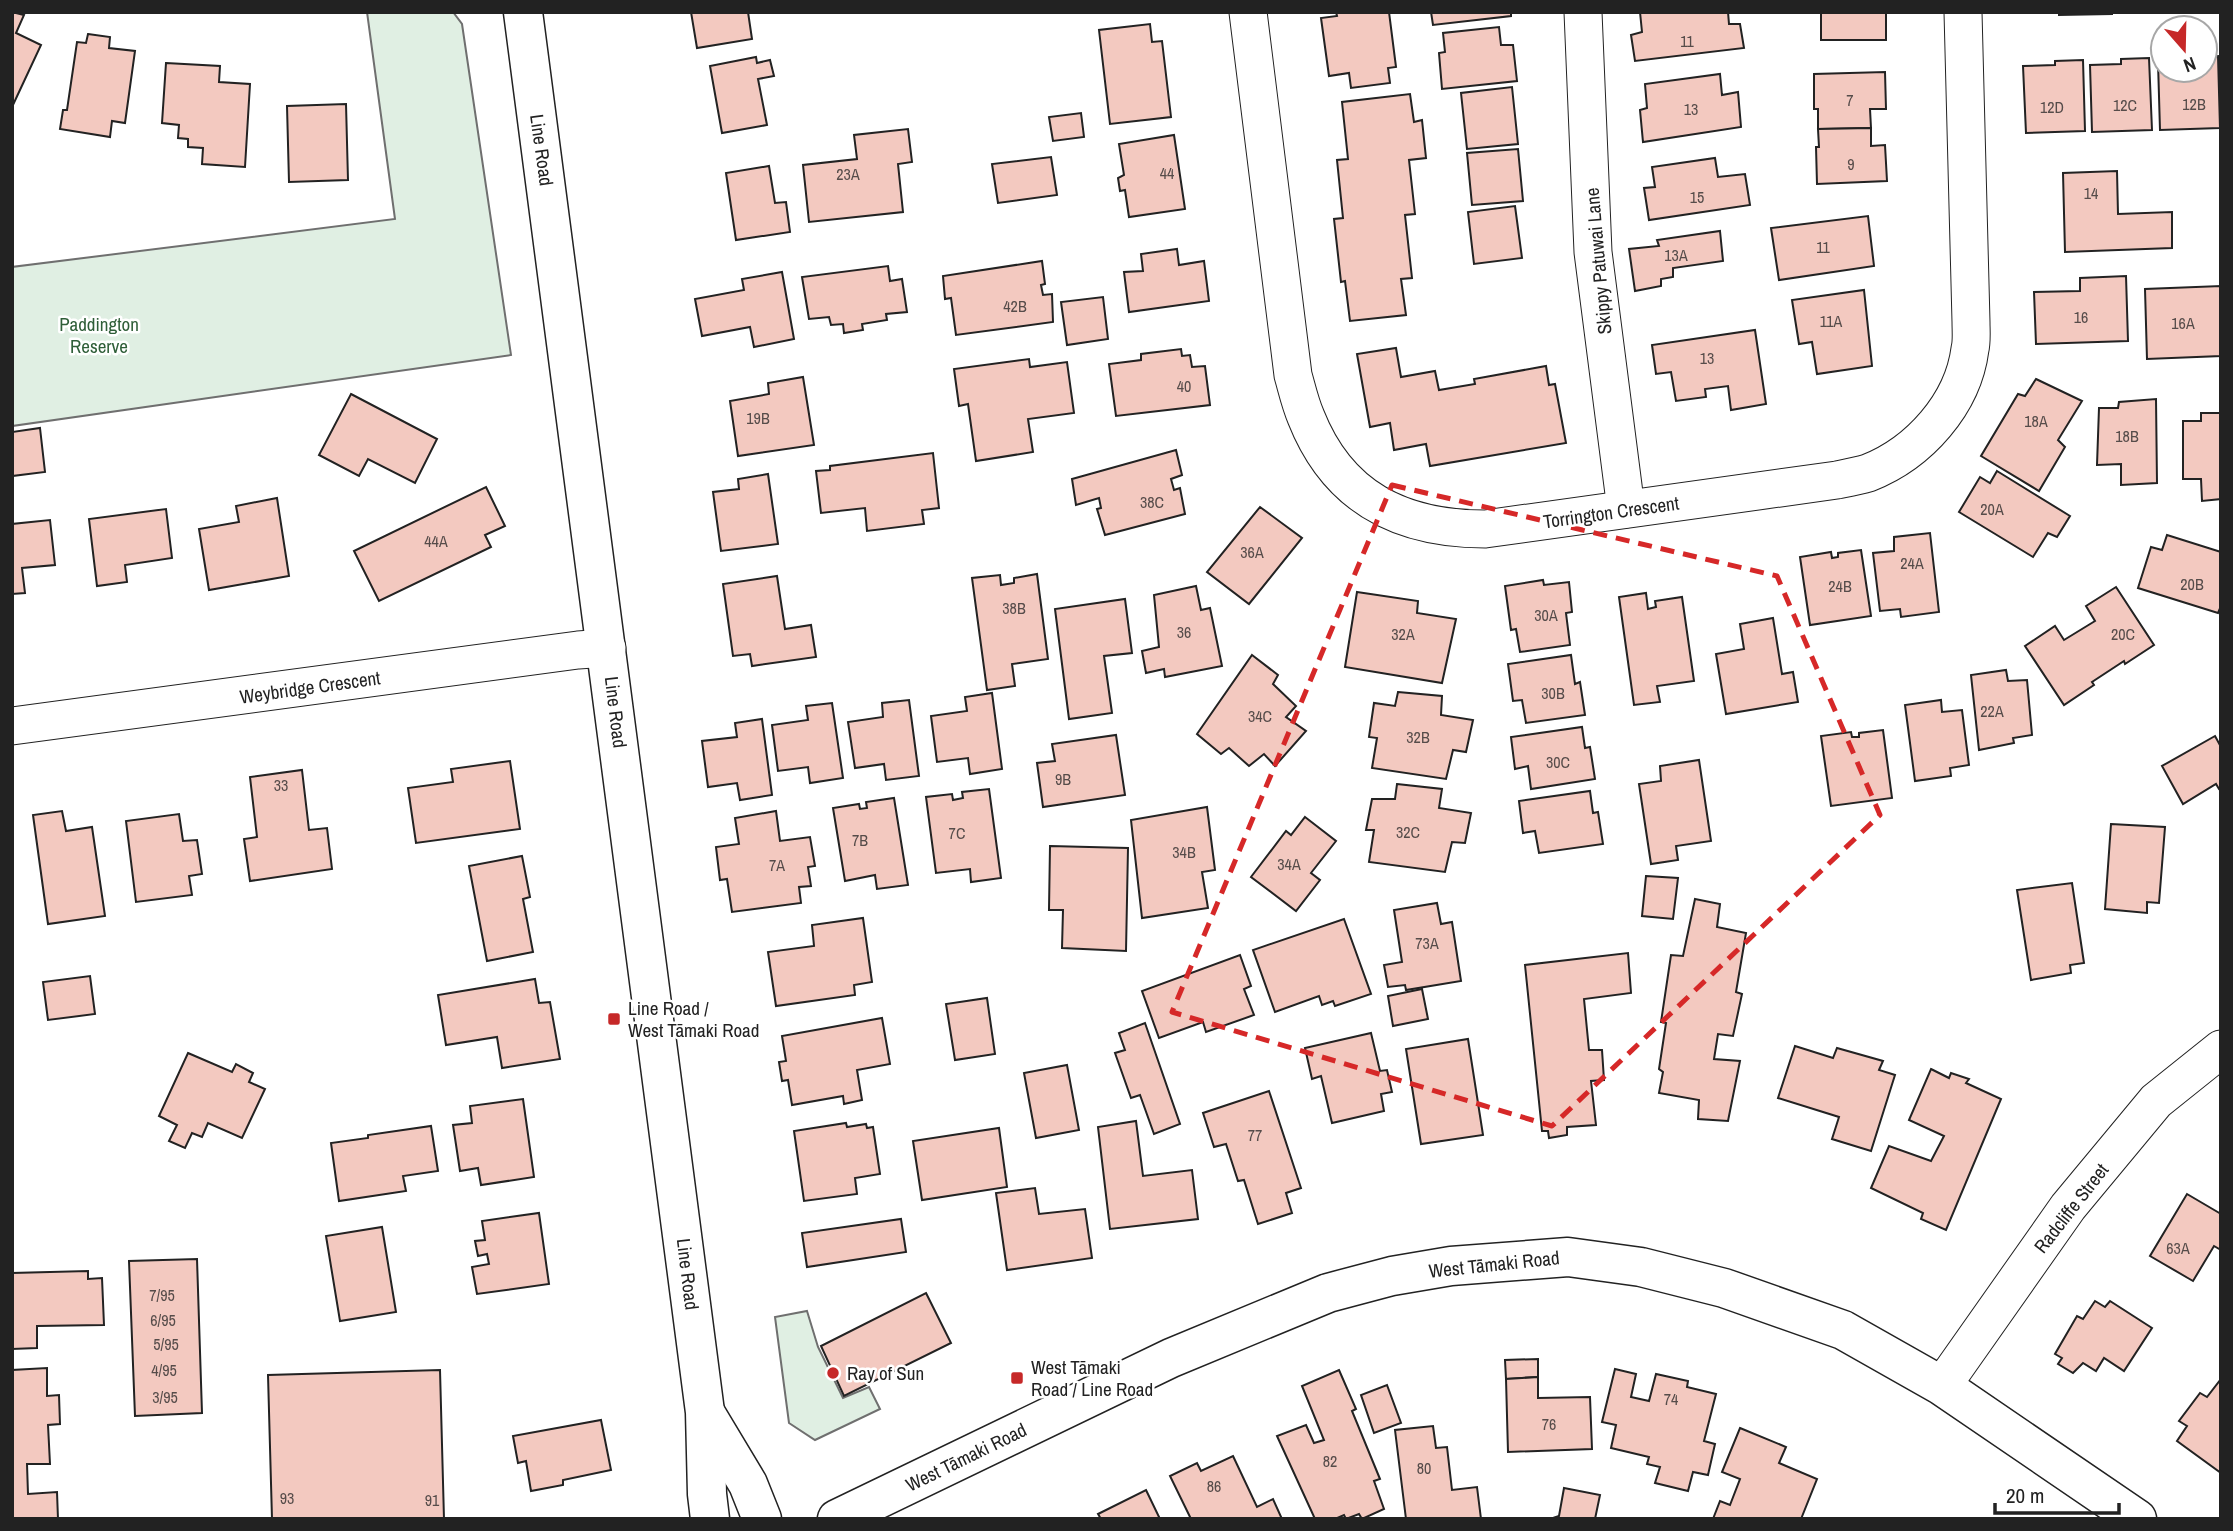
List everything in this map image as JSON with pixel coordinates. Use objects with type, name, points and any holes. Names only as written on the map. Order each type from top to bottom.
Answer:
[{"type":"main road","name":"Line Road","points":[[523,12],[705,1412],[710,1519]]},
{"type":"main road","name":"West Tāmaki Road","points":[[837,1519],[1060,1410],[1232,1332],[1328,1293],[1392,1276],[1451,1266],[1568,1257],[1641,1267],[1724,1288],[1843,1330],[1941,1386],[2137,1519]]},
{"type":"main road","name":"Line Road","points":[[705,1412],[748,1484],[762,1519]]},
{"type":"street","name":"Torrington Crescent","points":[[1248,12],[1293,375],[1305,416],[1322,448],[1359,494],[1392,512],[1455,529],[1494,528],[1836,480],[1868,472],[1896,458],[1919,442],[1953,399],[1963,377],[1970,350],[1964,12]]},
{"type":"street","name":"Skippy Patuwai Lane","points":[[1583,12],[1593,252],[1626,509]]},
{"type":"street","name":"Weybridge Crescent","points":[[12,726],[607,648]]},
{"type":"street","name":"Radcliffe Street","points":[[1941,1386],[2068,1207],[2156,1101],[2221,1049]]},
{"type":"highlighted area","points":[[1392,485],[1777,576],[1880,815],[1552,1126],[1172,1012]]},
{"type":"green space","name":"Paddington Reserve","points":[[367,12],[453,12],[462,24],[511,355],[12,426],[12,267],[395,219]]},
{"type":"green space","points":[[807,1311],[818,1347],[843,1398],[869,1387],[880,1409],[815,1440],[789,1423],[775,1317]]},
{"type":"building","points":[[12,12],[24,15],[16,33],[41,45],[12,107]]},
{"type":"building","points":[[691,12],[748,12],[752,39],[697,48]]},
{"type":"building","points":[[1336,12],[1389,12],[1396,67],[1388,68],[1390,83],[1351,88],[1349,73],[1329,76],[1321,18],[1337,16]]},
{"type":"building","points":[[1431,12],[1511,12],[1511,16],[1433,25]]},
{"type":"building","points":[[1640,12],[1728,12],[1729,24],[1740,24],[1744,48],[1635,61],[1631,35],[1642,32]]},
{"type":"building","points":[[1821,12],[1886,12],[1886,40],[1821,40]]},
{"type":"building","points":[[2059,12],[2112,12],[2112,14],[2059,15]]},
{"type":"building","points":[[1150,24],[1152,42],[1162,41],[1171,117],[1110,124],[1099,30]]},
{"type":"building","points":[[1499,27],[1501,45],[1513,45],[1517,81],[1442,89],[1439,53],[1445,52],[1443,33]]},
{"type":"building","points":[[88,34],[110,37],[109,48],[135,51],[125,123],[112,121],[110,137],[60,129],[63,110],[67,110],[77,42],[86,43]]},
{"type":"building","points":[[756,57],[757,63],[770,60],[774,76],[758,79],[767,125],[722,133],[710,66]]},
{"type":"building","points":[[2149,58],[2152,130],[2092,132],[2090,65],[2121,64],[2121,59]]},
{"type":"building","points":[[2083,60],[2085,131],[2026,133],[2023,66],[2055,65],[2055,61]]},
{"type":"building","points":[[166,63],[220,66],[219,82],[250,84],[245,167],[202,164],[203,148],[188,147],[188,139],[178,138],[179,125],[162,123]]},
{"type":"building","points":[[1885,72],[1886,109],[1870,109],[1871,128],[1818,129],[1818,109],[1814,109],[1814,74]]},
{"type":"building","points":[[1720,74],[1722,95],[1738,92],[1741,127],[1643,142],[1640,110],[1647,108],[1645,84]]},
{"type":"building","points":[[2159,84],[2219,84],[2220,128],[2160,130]]},
{"type":"building","points":[[1512,87],[1518,144],[1467,149],[1461,93]]},
{"type":"building","points":[[1410,94],[1414,122],[1422,120],[1426,158],[1409,160],[1415,214],[1405,215],[1412,278],[1401,279],[1406,315],[1350,321],[1345,281],[1341,282],[1334,219],[1343,218],[1337,160],[1348,159],[1342,102]]},
{"type":"building","points":[[346,104],[348,180],[289,182],[287,106]]},
{"type":"building","points":[[1081,113],[1084,137],[1053,141],[1049,117]]},
{"type":"building","points":[[1871,128],[1871,146],[1885,145],[1887,181],[1817,184],[1818,129]]},
{"type":"building","points":[[908,129],[912,162],[898,164],[903,212],[809,222],[803,165],[857,159],[854,135]]},
{"type":"building","points":[[1174,135],[1185,209],[1129,217],[1125,190],[1120,191],[1118,178],[1124,175],[1119,144]]},
{"type":"building","points":[[1518,149],[1523,201],[1472,205],[1467,153]]},
{"type":"building","points":[[1051,157],[1057,195],[998,203],[992,164]]},
{"type":"building","points":[[1715,158],[1718,177],[1745,174],[1750,205],[1649,220],[1644,188],[1655,187],[1652,167]]},
{"type":"building","points":[[769,166],[775,203],[786,202],[790,232],[736,240],[726,173]]},
{"type":"building","points":[[2117,171],[2118,214],[2172,212],[2172,248],[2065,252],[2063,173]]},
{"type":"building","points":[[1515,206],[1522,258],[1474,264],[1468,212]]},
{"type":"building","points":[[1868,216],[1874,266],[1779,280],[1771,228]]},
{"type":"building","points":[[1720,231],[1723,261],[1673,268],[1673,277],[1661,279],[1661,286],[1635,291],[1629,249],[1659,246],[1657,240]]},
{"type":"building","points":[[1177,249],[1179,265],[1204,261],[1209,301],[1129,312],[1124,272],[1143,271],[1141,254]]},
{"type":"building","points":[[1042,261],[1045,284],[1041,285],[1043,295],[1052,294],[1053,322],[956,335],[951,298],[945,299],[943,276]]},
{"type":"building","points":[[888,266],[890,281],[902,279],[907,312],[886,314],[887,320],[862,324],[863,330],[844,333],[843,324],[831,325],[829,317],[809,319],[802,277]]},
{"type":"building","points":[[782,272],[794,339],[754,347],[750,327],[702,336],[695,299],[744,290],[742,279]]},
{"type":"building","points":[[2126,276],[2128,341],[2036,344],[2034,292],[2080,291],[2080,278]]},
{"type":"building","points":[[2221,286],[2221,356],[2147,359],[2145,289]]},
{"type":"building","points":[[1864,290],[1872,366],[1817,374],[1812,342],[1799,344],[1792,300]]},
{"type":"building","points":[[1103,297],[1108,339],[1067,345],[1061,302]]},
{"type":"building","points":[[1755,330],[1766,404],[1731,410],[1728,386],[1705,389],[1706,397],[1676,401],[1671,372],[1656,374],[1652,345]]},
{"type":"building","points":[[1396,348],[1401,377],[1435,371],[1439,390],[1475,384],[1474,379],[1546,366],[1549,385],[1555,384],[1566,443],[1430,466],[1426,444],[1394,450],[1390,423],[1370,427],[1357,354]]},
{"type":"building","points":[[1181,349],[1182,356],[1190,355],[1192,367],[1205,366],[1210,405],[1116,416],[1109,364],[1141,360],[1141,354]]},
{"type":"building","points":[[1029,359],[1030,367],[1067,362],[1074,413],[1028,419],[1033,452],[976,461],[968,404],[959,406],[954,369]]},
{"type":"building","points":[[803,377],[814,445],[738,456],[730,401],[769,394],[768,383]]},
{"type":"building","points":[[2036,379],[2082,401],[2058,440],[2065,447],[2039,491],[1981,456],[2018,394],[2025,396]]},
{"type":"building","points":[[351,394],[437,439],[415,483],[368,459],[359,476],[319,455]]},
{"type":"building","points":[[2156,399],[2157,483],[2121,485],[2121,464],[2097,465],[2099,408],[2118,408],[2119,402]]},
{"type":"building","points":[[2201,413],[2221,413],[2221,499],[2202,501],[2201,479],[2183,479],[2183,421],[2201,421]]},
{"type":"building","points":[[40,428],[45,472],[12,476],[12,432]]},
{"type":"building","points":[[1176,450],[1182,475],[1171,479],[1174,490],[1180,488],[1185,514],[1105,535],[1097,509],[1101,508],[1099,498],[1076,505],[1072,479]]},
{"type":"building","points":[[933,453],[939,508],[922,510],[924,524],[867,531],[865,508],[821,513],[816,471],[830,470],[830,466]]},
{"type":"building","points":[[1997,471],[2070,516],[2057,537],[2048,533],[2033,557],[1959,512],[1980,477],[1990,483]]},
{"type":"building","points":[[768,474],[778,544],[721,551],[713,492],[739,489],[738,479]]},
{"type":"building","points":[[486,487],[505,526],[485,535],[491,547],[379,601],[354,551]]},
{"type":"building","points":[[277,498],[289,576],[209,590],[199,529],[239,522],[236,506]]},
{"type":"building","points":[[1260,507],[1302,538],[1249,604],[1207,572]]},
{"type":"building","points":[[166,509],[172,558],[125,565],[127,582],[97,586],[89,519]]},
{"type":"building","points":[[50,520],[55,565],[22,568],[25,593],[12,594],[12,524]]},
{"type":"building","points":[[1930,533],[1939,612],[1901,617],[1900,609],[1880,611],[1873,553],[1894,551],[1894,537]]},
{"type":"building","points":[[2167,535],[2221,552],[2221,606],[2218,613],[2138,588],[2151,547],[2162,550]]},
{"type":"building","points":[[1861,550],[1871,616],[1810,625],[1800,557],[1831,552],[1832,558],[1838,557],[1838,553]]},
{"type":"building","points":[[1037,574],[1048,659],[1012,664],[1015,686],[987,690],[972,578],[1000,575],[1001,585],[1014,583],[1014,578]]},
{"type":"building","points":[[777,576],[785,629],[811,625],[816,657],[752,666],[750,654],[733,656],[723,584]]},
{"type":"building","points":[[1543,580],[1544,585],[1569,582],[1572,612],[1566,613],[1570,645],[1520,652],[1516,629],[1511,630],[1505,586]]},
{"type":"building","points":[[1196,586],[1201,610],[1210,608],[1222,666],[1165,677],[1164,669],[1146,673],[1142,651],[1159,647],[1154,595]]},
{"type":"building","points":[[2116,587],[2154,645],[2092,682],[2094,685],[2064,705],[2025,646],[2055,626],[2064,640],[2095,621],[2086,606]]},
{"type":"building","points":[[1357,592],[1418,601],[1417,613],[1456,619],[1442,683],[1345,667]]},
{"type":"building","points":[[1646,593],[1648,609],[1656,607],[1655,601],[1682,597],[1694,681],[1657,686],[1660,702],[1634,705],[1619,597]]},
{"type":"building","points":[[1125,599],[1132,653],[1104,656],[1112,713],[1069,719],[1055,609]]},
{"type":"building","points":[[1773,618],[1782,674],[1793,672],[1798,702],[1726,714],[1716,654],[1744,649],[1740,624]]},
{"type":"building","points":[[1252,655],[1278,675],[1273,684],[1296,706],[1286,717],[1306,731],[1275,766],[1264,754],[1249,766],[1229,748],[1221,754],[1197,734]]},
{"type":"building","points":[[1571,655],[1575,684],[1580,682],[1585,715],[1526,723],[1522,700],[1513,701],[1508,664]]},
{"type":"building","points":[[2006,670],[2008,681],[2027,680],[2032,735],[2013,738],[2014,743],[1979,750],[1971,675]]},
{"type":"building","points":[[1398,692],[1442,696],[1441,715],[1473,720],[1466,752],[1453,750],[1446,779],[1372,768],[1377,738],[1369,737],[1374,703],[1395,706]]},
{"type":"building","points":[[992,693],[1002,769],[970,774],[968,758],[937,762],[931,716],[967,711],[965,697]]},
{"type":"building","points":[[909,700],[919,776],[886,780],[884,764],[855,768],[848,722],[883,717],[882,703]]},
{"type":"building","points":[[1941,700],[1942,712],[1962,710],[1969,765],[1950,768],[1951,776],[1915,781],[1905,705]]},
{"type":"building","points":[[832,703],[843,778],[810,783],[808,767],[778,771],[772,725],[808,720],[806,706]]},
{"type":"building","points":[[762,719],[772,795],[740,800],[737,783],[708,787],[702,741],[737,737],[735,723]]},
{"type":"building","points":[[1582,727],[1585,748],[1590,747],[1595,779],[1531,789],[1528,766],[1515,769],[1511,737]]},
{"type":"building","points":[[1883,730],[1892,798],[1831,806],[1821,736],[1851,732],[1852,737],[1859,737],[1859,733]]},
{"type":"building","points":[[1116,735],[1125,795],[1043,807],[1037,763],[1055,761],[1052,744]]},
{"type":"building","points":[[2215,736],[2221,747],[2221,788],[2216,784],[2183,804],[2162,766]]},
{"type":"building","points":[[1699,760],[1711,841],[1676,846],[1678,860],[1651,864],[1639,784],[1661,781],[1660,766]]},
{"type":"building","points":[[510,761],[520,829],[416,843],[408,788],[453,782],[451,769]]},
{"type":"building","points":[[302,770],[309,830],[327,828],[332,869],[250,881],[244,839],[257,837],[250,777]]},
{"type":"building","points":[[1397,784],[1442,789],[1439,808],[1471,813],[1465,843],[1452,842],[1445,872],[1369,862],[1374,830],[1366,830],[1372,799],[1395,799]]},
{"type":"building","points":[[989,789],[1001,878],[971,882],[970,869],[936,873],[926,797],[952,794],[953,800],[963,798],[962,792]]},
{"type":"building","points":[[1590,791],[1593,813],[1598,812],[1603,844],[1539,853],[1535,831],[1523,833],[1519,801]]},
{"type":"building","points":[[894,798],[908,885],[877,889],[875,875],[845,881],[833,808],[859,804],[860,809],[867,808],[866,802]]},
{"type":"building","points":[[1207,807],[1215,870],[1202,872],[1208,908],[1142,918],[1131,820]]},
{"type":"building","points":[[62,811],[66,831],[92,827],[105,916],[48,924],[33,815]]},
{"type":"building","points":[[776,811],[780,841],[810,837],[815,866],[808,867],[811,886],[799,887],[801,903],[732,912],[727,879],[720,880],[716,847],[739,844],[735,818]]},
{"type":"building","points":[[179,814],[183,841],[197,840],[202,874],[189,876],[192,895],[136,902],[126,821]]},
{"type":"building","points":[[1305,817],[1336,841],[1311,873],[1320,880],[1296,911],[1251,877],[1286,831],[1291,835]]},
{"type":"building","points":[[2111,824],[2165,827],[2159,903],[2147,902],[2147,913],[2105,909]]},
{"type":"building","points":[[1050,846],[1128,848],[1126,951],[1062,948],[1063,910],[1049,910]]},
{"type":"building","points":[[522,856],[530,897],[523,899],[533,952],[487,961],[469,866]]},
{"type":"building","points":[[1646,876],[1678,878],[1673,919],[1642,916]]},
{"type":"building","points":[[2072,883],[2084,963],[2070,965],[2071,973],[2031,980],[2017,890]]},
{"type":"building","points":[[1695,899],[1720,904],[1717,927],[1746,933],[1736,992],[1742,994],[1733,1036],[1718,1034],[1714,1059],[1740,1061],[1728,1121],[1698,1119],[1699,1100],[1659,1093],[1663,1072],[1659,1069],[1666,1023],[1661,1022],[1671,955],[1683,956]]},
{"type":"building","points":[[1437,903],[1441,924],[1452,922],[1461,981],[1406,990],[1405,985],[1388,987],[1384,965],[1402,962],[1394,910]]},
{"type":"building","points":[[863,918],[872,982],[854,985],[855,995],[776,1006],[768,952],[814,946],[812,925]]},
{"type":"building","points":[[1344,919],[1371,994],[1335,1006],[1333,1001],[1322,1005],[1319,996],[1275,1012],[1253,950]]},
{"type":"building","points":[[1628,953],[1631,993],[1584,999],[1589,1050],[1602,1050],[1604,1080],[1591,1081],[1596,1125],[1567,1127],[1567,1135],[1549,1138],[1548,1131],[1542,1131],[1525,965]]},
{"type":"building","points":[[1240,955],[1251,986],[1244,989],[1254,1015],[1206,1032],[1203,1022],[1159,1038],[1142,991]]},
{"type":"building","points":[[90,976],[95,1014],[48,1020],[43,982]]},
{"type":"building","points":[[535,979],[539,1003],[550,1002],[560,1059],[502,1068],[497,1037],[446,1045],[438,995]]},
{"type":"building","points":[[1422,989],[1428,1019],[1393,1026],[1388,996]]},
{"type":"building","points":[[987,998],[995,1054],[955,1060],[946,1004]]},
{"type":"building","points":[[882,1018],[890,1064],[857,1070],[862,1100],[844,1104],[843,1096],[792,1105],[788,1080],[782,1081],[779,1062],[786,1061],[782,1036]]},
{"type":"building","points":[[1145,1023],[1180,1124],[1154,1134],[1140,1095],[1131,1098],[1115,1053],[1125,1050],[1119,1033]]},
{"type":"building","points":[[1371,1033],[1380,1071],[1387,1070],[1392,1092],[1381,1094],[1384,1111],[1332,1123],[1321,1076],[1312,1079],[1305,1048]]},
{"type":"building","points":[[1468,1039],[1483,1135],[1421,1144],[1406,1049]]},
{"type":"building","points":[[1795,1046],[1833,1058],[1837,1048],[1883,1061],[1879,1070],[1895,1075],[1871,1151],[1832,1139],[1839,1117],[1778,1098]]},
{"type":"building","points":[[188,1053],[232,1072],[236,1064],[253,1073],[249,1082],[265,1089],[242,1138],[208,1123],[202,1137],[192,1133],[185,1148],[169,1141],[177,1125],[159,1116]]},
{"type":"building","points":[[1067,1065],[1079,1130],[1036,1138],[1024,1073]]},
{"type":"building","points":[[1931,1069],[1949,1078],[1951,1073],[1969,1079],[1966,1083],[2001,1099],[1946,1230],[1921,1219],[1923,1213],[1871,1188],[1889,1146],[1931,1161],[1944,1136],[1909,1120]]},
{"type":"building","points":[[1269,1091],[1301,1188],[1286,1193],[1292,1213],[1258,1224],[1244,1180],[1238,1181],[1226,1144],[1214,1147],[1203,1113]]},
{"type":"building","points":[[523,1099],[534,1177],[481,1185],[478,1168],[460,1171],[453,1125],[472,1123],[470,1106]]},
{"type":"building","points":[[1136,1121],[1143,1176],[1192,1170],[1198,1219],[1110,1229],[1098,1127]]},
{"type":"building","points":[[846,1123],[847,1127],[866,1124],[867,1128],[873,1127],[880,1174],[855,1178],[857,1194],[804,1201],[794,1131]]},
{"type":"building","points":[[431,1126],[438,1171],[403,1176],[406,1191],[339,1201],[331,1143]]},
{"type":"building","points":[[999,1128],[1007,1187],[922,1200],[913,1141]]},
{"type":"building","points":[[1035,1188],[1039,1214],[1085,1209],[1092,1258],[1007,1270],[996,1193]]},
{"type":"building","points":[[2187,1194],[2221,1214],[2221,1250],[2214,1246],[2193,1281],[2150,1256]]},
{"type":"building","points":[[539,1213],[549,1284],[477,1294],[472,1267],[489,1264],[487,1254],[478,1256],[475,1241],[485,1240],[482,1221]]},
{"type":"building","points":[[901,1219],[906,1252],[807,1267],[802,1233]]},
{"type":"building","points":[[382,1227],[396,1312],[340,1321],[326,1236]]},
{"type":"building","points":[[197,1259],[202,1413],[135,1416],[129,1261]]},
{"type":"building","points":[[88,1271],[88,1279],[102,1278],[104,1325],[37,1326],[37,1348],[12,1349],[12,1273]]},
{"type":"building","points":[[926,1293],[951,1343],[844,1396],[821,1346]]},
{"type":"building","points":[[2095,1301],[2105,1307],[2110,1301],[2152,1328],[2124,1371],[2104,1358],[2096,1371],[2083,1363],[2073,1373],[2058,1364],[2062,1358],[2055,1354],[2077,1316],[2083,1319]]},
{"type":"building","points":[[1538,1359],[1538,1377],[1506,1379],[1505,1360]]},
{"type":"building","points":[[47,1368],[47,1396],[59,1395],[60,1424],[48,1425],[50,1464],[27,1464],[28,1494],[57,1492],[58,1519],[12,1519],[12,1370]]},
{"type":"building","points":[[1615,1369],[1636,1374],[1631,1397],[1649,1401],[1656,1374],[1688,1381],[1687,1387],[1716,1394],[1704,1441],[1715,1444],[1708,1475],[1693,1472],[1688,1491],[1655,1483],[1660,1467],[1647,1464],[1649,1457],[1611,1448],[1616,1425],[1602,1422]]},
{"type":"building","points":[[440,1370],[444,1519],[272,1519],[268,1375]]},
{"type":"building","points":[[1339,1370],[1356,1409],[1352,1411],[1380,1479],[1374,1481],[1384,1509],[1362,1519],[1359,1514],[1346,1519],[1344,1515],[1335,1519],[1315,1519],[1277,1436],[1306,1425],[1314,1443],[1324,1440],[1302,1386]]},
{"type":"building","points":[[1538,1377],[1538,1398],[1590,1397],[1592,1449],[1508,1452],[1506,1379]]},
{"type":"building","points":[[2221,1379],[2221,1473],[2177,1441],[2187,1426],[2179,1421],[2200,1393],[2207,1397]]},
{"type":"building","points":[[1387,1385],[1401,1423],[1374,1433],[1361,1395]]},
{"type":"building","points":[[601,1420],[611,1470],[563,1480],[563,1485],[531,1491],[526,1461],[518,1463],[513,1436]]},
{"type":"building","points":[[1433,1426],[1436,1448],[1447,1447],[1452,1490],[1477,1487],[1481,1519],[1406,1519],[1395,1430]]},
{"type":"building","points":[[1740,1428],[1786,1447],[1779,1463],[1817,1479],[1801,1519],[1713,1519],[1720,1501],[1730,1505],[1740,1479],[1722,1472]]},
{"type":"building","points":[[1233,1456],[1257,1507],[1273,1499],[1282,1519],[1191,1519],[1170,1476],[1197,1463],[1201,1471]]},
{"type":"building","points":[[1564,1488],[1600,1495],[1595,1519],[1550,1519],[1559,1516]]},
{"type":"building","points":[[1146,1490],[1160,1519],[1101,1519],[1098,1514]]},
{"type":"place","name":"Line Road / West Tāmaki Road","points":[[614,1019]]},
{"type":"place","name":"Ray of Sun","points":[[833,1373]]},
{"type":"place","name":"West Tāmaki Road / Line Road","points":[[1017,1378]]}]
